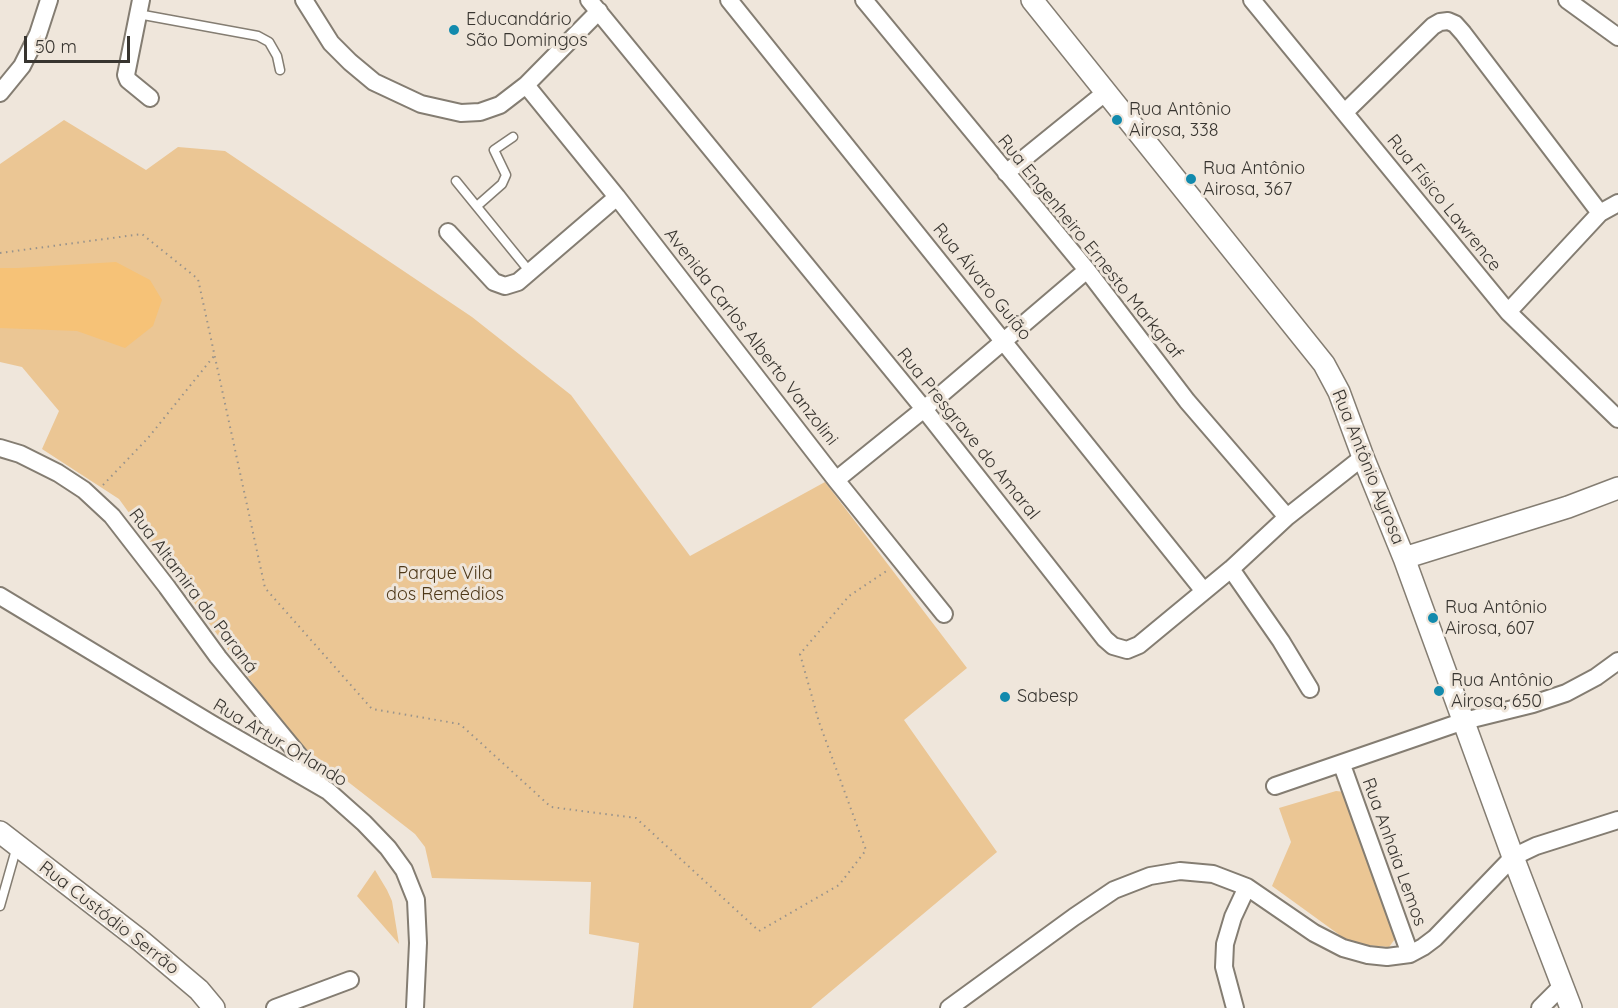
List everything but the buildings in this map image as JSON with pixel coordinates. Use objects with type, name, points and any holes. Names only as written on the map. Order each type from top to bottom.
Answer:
[{"type":"street","points":[[0,92],[22,66],[38,34],[49,0]]},
{"type":"street","points":[[304,0],[331,43],[374,82],[421,104],[460,113],[480,112],[500,105],[526,85],[594,6]]},
{"type":"street","name":"Rua Álvaro Guião","points":[[729,0],[1203,590]]},
{"type":"street","name":"Rua Engenheiro Ernesto Markgraf","points":[[864,0],[1087,270],[1187,400],[1287,517]]},
{"type":"street","name":"Rua Antônio Ayrosa","points":[[1032,0],[1324,364],[1340,392],[1571,1008]]},
{"type":"street","name":"Rua Físico Lawrence","points":[[1251,0],[1508,312],[1618,419]]},
{"type":"street","points":[[1567,0],[1618,36]]},
{"type":"street","name":"Rua Presgrave do Amaral","points":[[594,6],[924,409],[1105,639],[1113,646],[1127,650],[1139,645],[1231,569],[1287,517],[1363,458]]},
{"type":"street","points":[[140,7],[126,75],[128,80],[150,98]]},
{"type":"street","points":[[1345,112],[1433,26],[1448,21],[1455,24],[1463,33],[1600,213]]},
{"type":"street","name":"Avenida Carlos Alberto Vanzolini","points":[[526,85],[617,197],[836,480],[944,614]]},
{"type":"street","points":[[1006,173],[1106,92]]},
{"type":"street","points":[[448,232],[494,282],[505,286],[518,282],[617,197]]},
{"type":"street","points":[[1508,312],[1600,213],[1618,203]]},
{"type":"street","points":[[836,480],[924,409],[1087,270]]},
{"type":"street","name":"Rua Altamira do Paraná","points":[[0,448],[20,454],[58,473],[92,497],[112,516],[218,657],[328,791]]},
{"type":"street","points":[[1404,558],[1568,507],[1618,488]]},
{"type":"street","points":[[1231,569],[1281,641],[1310,689]]},
{"type":"street","name":"Rua Artur Orlando","points":[[0,596],[328,791],[372,832],[388,848],[404,870],[416,900],[418,943],[415,1008]]},
{"type":"street","points":[[1275,786],[1342,765],[1464,721],[1533,704],[1566,693],[1618,661]]},
{"type":"street","name":"Rua Anhaia Lemos","points":[[1342,765],[1410,954]]},
{"type":"street","points":[[949,1008],[1114,890],[1150,876],[1180,871],[1213,874],[1247,887],[1314,933],[1342,948],[1387,957],[1410,954],[1435,938],[1513,857],[1536,846],[1618,820]]},
{"type":"street","name":"Rua Custódio Serrão","points":[[0,832],[141,941],[199,990],[214,1008]]},
{"type":"street","points":[[1234,1008],[1224,967],[1226,944],[1233,917],[1247,887]]},
{"type":"street","points":[[275,1008],[350,980]]},
{"type":"street","points":[[1540,1008],[1562,986]]},
{"type":"lane","points":[[140,7],[258,36],[269,42],[277,56],[280,70]]},
{"type":"lane","points":[[477,206],[502,184],[506,175],[494,150],[513,137]]},
{"type":"lane","points":[[456,181],[530,272]]},
{"type":"lane","points":[[0,906],[17,845]]},
{"type":"path","points":[[0,254],[142,234],[198,279],[264,588],[372,709],[460,724],[551,807],[636,818],[759,931],[839,885],[866,850],[819,722],[800,654],[849,596],[902,562]]},
{"type":"path","points":[[92,497],[148,438],[214,356]]},
{"type":"green space","name":"Parque Vila dos Remédios","points":[[64,120],[146,170],[178,147],[225,151],[472,317],[571,395],[690,556],[825,482],[967,668],[904,720],[997,852],[811,1008],[633,1008],[639,943],[589,934],[591,882],[432,878],[425,847],[415,834],[293,739],[119,499],[42,449],[59,411],[22,367],[0,362],[0,164]]},
{"type":"green space","points":[[1336,791],[1345,792],[1395,939],[1389,947],[1352,944],[1272,886],[1291,842],[1279,808]]},
{"type":"green space","points":[[375,870],[392,901],[399,944],[357,896]]},
{"type":"shaded area","points":[[116,262],[150,280],[162,300],[153,326],[125,348],[77,331],[0,328],[0,268]]},
{"type":"place","name":"Educandário São Domingos","points":[[454,30]]},
{"type":"place","name":"Rua Antônio Airosa, 338","points":[[1117,120]]},
{"type":"place","name":"Rua Antônio Airosa, 367","points":[[1191,179]]},
{"type":"place","name":"Rua Antônio Airosa, 607","points":[[1433,618]]},
{"type":"place","name":"Rua Antônio Airosa, 650","points":[[1439,691]]},
{"type":"place","name":"Sabesp","points":[[1005,697]]}]
